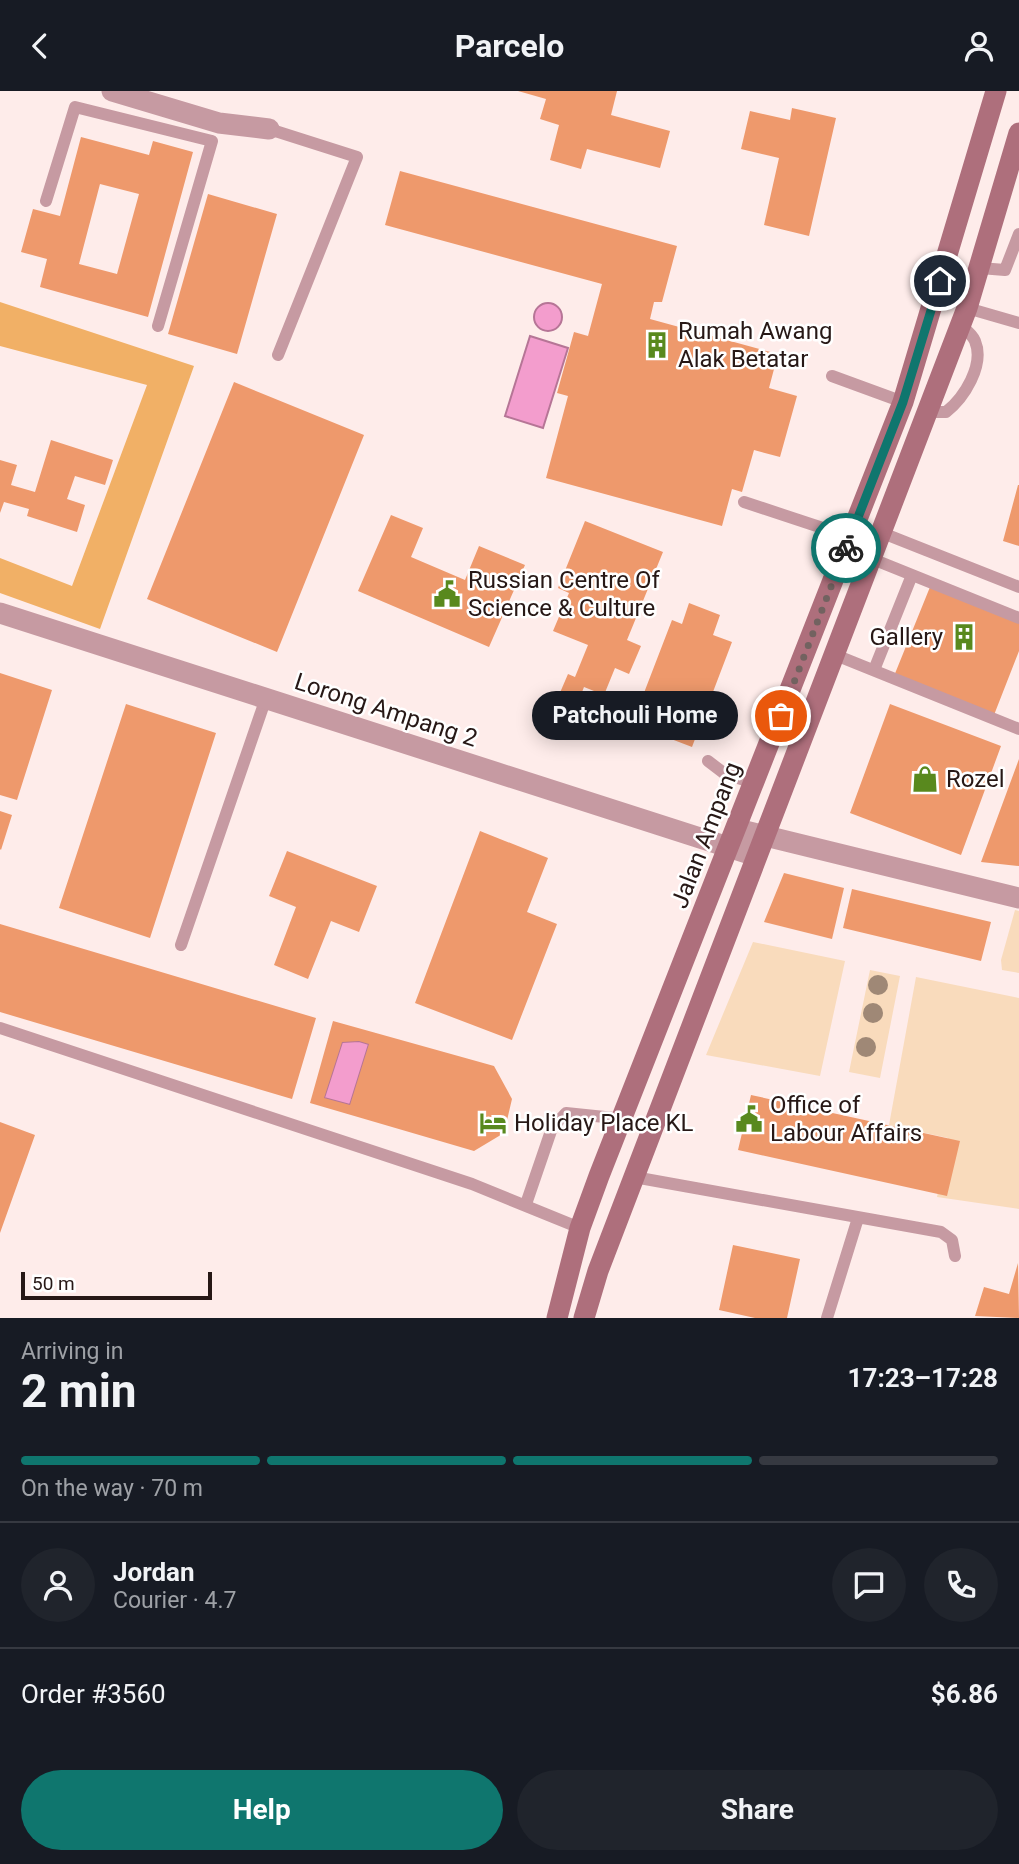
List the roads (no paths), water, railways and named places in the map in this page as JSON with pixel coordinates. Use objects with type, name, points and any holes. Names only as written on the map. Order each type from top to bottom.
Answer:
[{"type":"main road","name":"Jalan Ampang","points":[[557,1318],[580,1228],[903,402],[996,91]]},
{"type":"main road","points":[[584,1318],[634,1177],[963,316],[980,268],[1019,133]]},
{"type":"street","points":[[112,91],[215,132],[269,129]]},
{"type":"street","name":"Lorong Ampang 2","points":[[0,613],[266,698],[760,847],[1019,898]]},
{"type":"lane","points":[[46,201],[75,107],[215,132],[158,326]]},
{"type":"lane","points":[[269,129],[357,157],[278,355]]},
{"type":"lane","points":[[980,268],[1005,270],[1018,239]]},
{"type":"lane","points":[[963,316],[1019,323]]},
{"type":"lane","points":[[926,412],[946,412],[964,393],[972,376],[977,343],[963,316]]},
{"type":"lane","points":[[832,376],[903,402]]},
{"type":"lane","points":[[744,502],[850,537]]},
{"type":"lane","points":[[880,532],[1019,587]]},
{"type":"lane","points":[[870,558],[1019,618]]},
{"type":"lane","points":[[874,670],[912,575]]},
{"type":"lane","points":[[833,654],[1019,729]]},
{"type":"lane","points":[[181,945],[266,698]]},
{"type":"lane","points":[[708,761],[725,774],[754,783]]},
{"type":"lane","points":[[0,1028],[526,1204],[580,1228]]},
{"type":"lane","points":[[526,1204],[552,1128],[566,1113],[624,1119]]},
{"type":"lane","points":[[634,1177],[941,1232],[952,1240],[955,1256]]},
{"type":"lane","points":[[827,1318],[858,1218]]},
{"type":"place","name":"Rumah Awang Alak Betatar","points":[[657,345]]},
{"type":"place","name":"Russian Centre Of Science & Culture","points":[[447,594]]},
{"type":"place","name":"Gallery","points":[[964,637]]},
{"type":"place","name":"Patchouli Home","points":[[781,716]]},
{"type":"place","name":"Rozel","points":[[925,779]]},
{"type":"place","name":"Office of Labour Affairs","points":[[749,1119]]},
{"type":"place","name":"Holiday Place KL","points":[[493,1123]]}]
